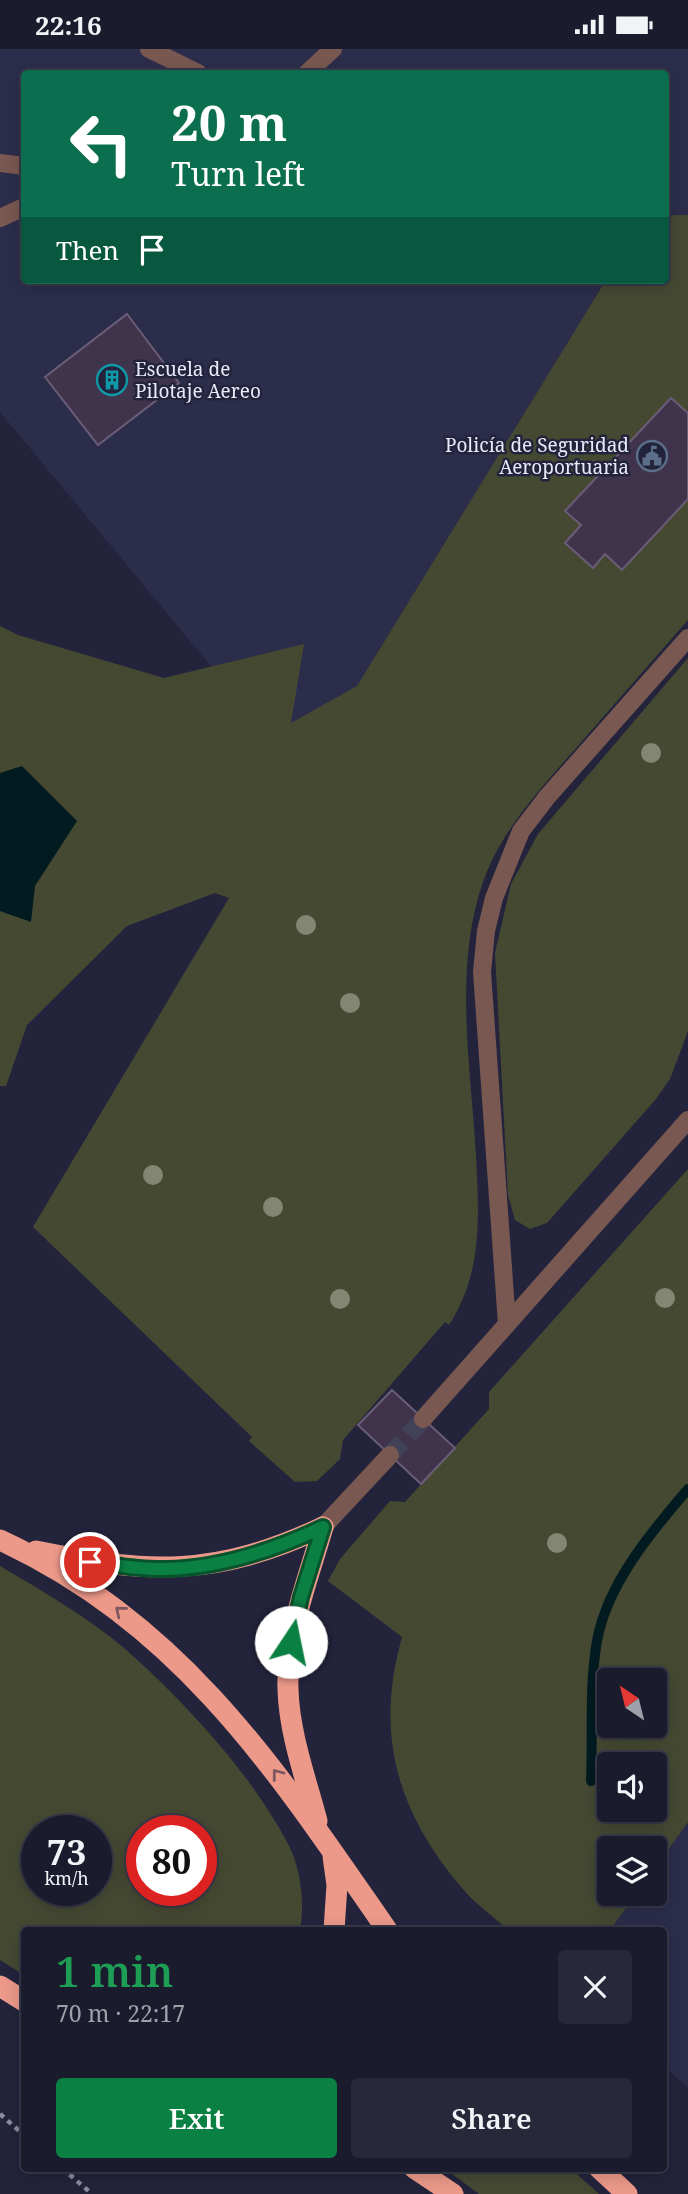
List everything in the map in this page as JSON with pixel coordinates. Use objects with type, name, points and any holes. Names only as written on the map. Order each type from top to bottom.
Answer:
[{"type":"highway","points":[[6,1543],[90,1562],[166,1569],[231,1561],[267,1550],[323,1527]]},
{"type":"highway","points":[[319,1830],[291,1717],[288,1689],[293,1627],[323,1527]]},
{"type":"highway","points":[[6,1543],[104,1598],[171,1655],[248,1734],[319,1830],[385,1927]]},
{"type":"highway","points":[[333,1850],[337,1885],[334,1927]]},
{"type":"highway","points":[[0,1986],[21,1999]]},
{"type":"highway","points":[[420,2172],[453,2194]]},
{"type":"highway","points":[[603,2172],[627,2194]]},
{"type":"lane","points":[[149,49],[192,70]]},
{"type":"lane","points":[[310,70],[333,49]]},
{"type":"lane","points":[[0,163],[21,166]]},
{"type":"lane","points":[[0,218],[21,208]]},
{"type":"lane","points":[[506,1325],[482,972],[486,931],[494,898],[521,831],[688,638]]},
{"type":"lane","points":[[423,1419],[688,1120]]},
{"type":"lane","points":[[323,1527],[390,1455]]},
{"type":"path","points":[[0,2114],[21,2132]]},
{"type":"path","points":[[67,2172],[92,2194]]},
{"type":"shaded area","points":[[0,49],[688,49],[688,215],[673,215],[669,218],[669,70],[21,70],[21,284],[604,284],[302,776],[0,412]]},
{"type":"shaded area","points":[[673,215],[688,215],[688,620],[540,789],[513,824],[491,862],[474,915],[466,983],[478,1200],[476,1243],[468,1285],[449,1325],[445,1322],[343,1440],[340,1459],[317,1481],[295,1482],[249,1441],[252,1437],[33,1227],[229,898],[215,893],[127,926],[27,1025],[6,1086],[0,1086],[0,626],[18,635],[164,678],[304,644],[291,723],[357,686],[604,284],[669,284],[669,218]]},
{"type":"shaded area","points":[[688,658],[688,1031],[670,1079],[656,1099],[547,1223],[530,1229],[515,1220],[508,1195],[495,953],[511,884],[538,834]]},
{"type":"shaded area","points":[[22,766],[77,821],[35,886],[31,922],[0,911],[0,773]]},
{"type":"shaded area","points":[[688,1169],[688,1822],[667,1851],[667,1836],[597,1836],[597,1906],[627,1906],[612,1927],[505,1927],[461,1887],[421,1829],[397,1769],[392,1738],[394,1672],[402,1637],[328,1581],[340,1559],[390,1501],[405,1502],[489,1409],[489,1392]]},
{"type":"shaded area","points":[[0,1566],[48,1594],[109,1636],[192,1714],[235,1764],[272,1816],[292,1852],[301,1885],[300,1927],[21,1927],[21,1973],[0,1960]]},
{"type":"shaded area","points":[[688,1822],[688,2088],[667,2070],[667,1927],[612,1927],[627,1906],[667,1906],[667,1851]]},
{"type":"shaded area","points":[[449,2172],[574,2172],[599,2194],[479,2194]]},
{"type":"building","name":"Escuela de Pilotaje Aereo","points":[[127,314],[179,383],[98,445],[45,377]]},
{"type":"building","name":"Policía de Seguridad Aeroportuaria","points":[[671,398],[688,413],[688,499],[622,570],[605,554],[593,568],[565,543],[581,525],[565,511]]},
{"type":"building","points":[[392,1390],[455,1448],[421,1484],[358,1425]]},
{"type":"waterway","points":[[591,1781],[593,1675],[602,1620],[610,1599],[633,1559],[688,1489]]},
{"type":"tunnel","points":[[390,1455],[423,1419]]},
{"type":"place","name":"Escuela de Pilotaje Aereo","points":[[112,380]]},
{"type":"place","name":"Policía de Seguridad Aeroportuaria","points":[[652,456]]},
{"type":"route","points":[[90,1562],[166,1569],[231,1561],[267,1550],[323,1527],[301,1597],[291,1642]]}]
